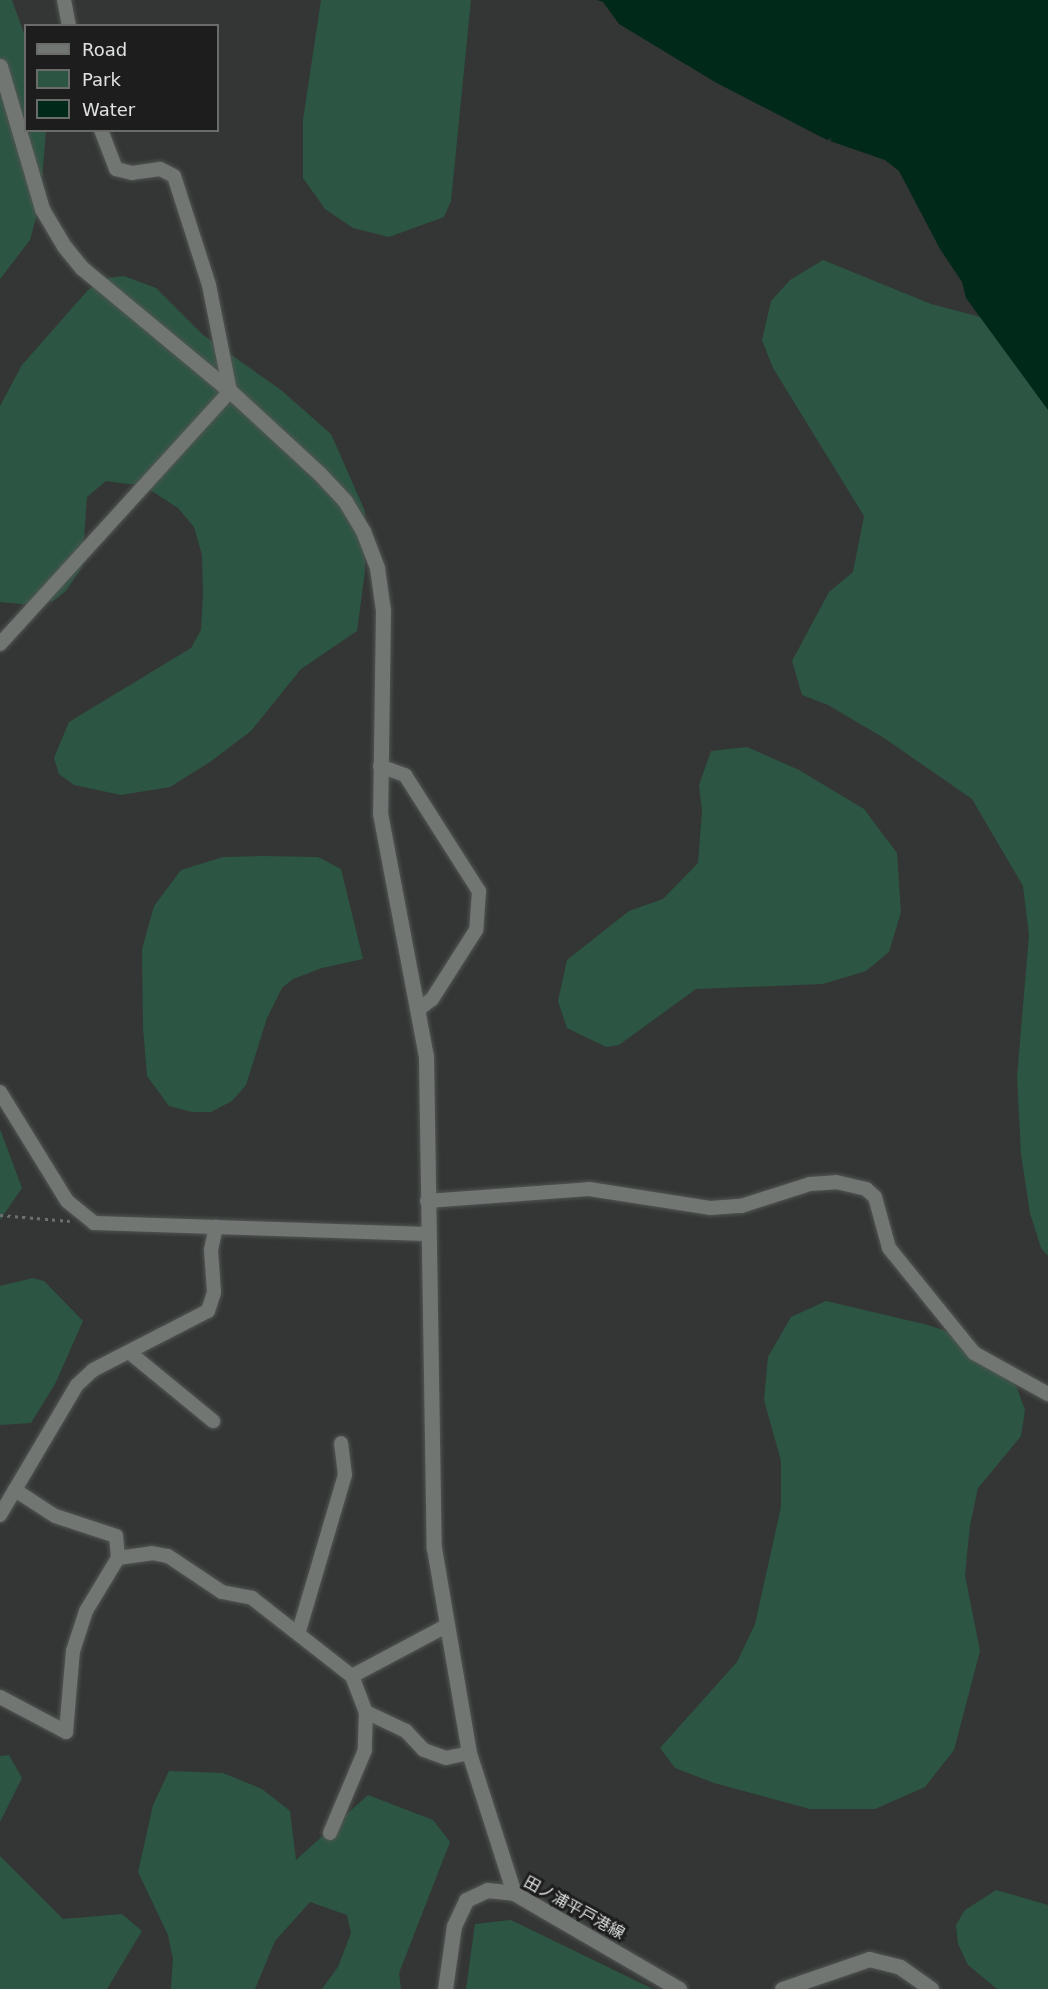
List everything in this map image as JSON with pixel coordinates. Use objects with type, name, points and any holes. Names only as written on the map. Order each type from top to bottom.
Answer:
[{"type":"street","points":[[64,0],[69,24]]},
{"type":"street","points":[[0,66],[42,209],[64,246],[82,268],[230,392],[320,474],[345,501],[363,531],[377,568],[383,610],[380,813],[419,1009],[426,1057],[434,1548],[469,1753],[514,1893]]},
{"type":"street","points":[[102,132],[116,169],[132,173],[160,169],[174,176],[209,285],[230,392]]},
{"type":"street","points":[[0,644],[230,392]]},
{"type":"street","points":[[380,766],[405,775],[479,891],[476,930],[432,999],[419,1009]]},
{"type":"street","points":[[0,1092],[67,1201],[94,1223],[428,1234]]},
{"type":"street","points":[[427,1201],[589,1189],[710,1208],[741,1206],[810,1184],[836,1182],[866,1189],[875,1197],[889,1248],[974,1353],[1048,1394]]},
{"type":"street","points":[[0,1515],[77,1385],[93,1370],[208,1311],[214,1292],[211,1250],[216,1227]]},
{"type":"street","points":[[129,1352],[213,1421]]},
{"type":"street","points":[[299,1631],[345,1475],[341,1443]]},
{"type":"street","points":[[0,1697],[66,1732],[73,1651],[86,1611],[118,1558],[116,1536],[55,1516],[15,1490]]},
{"type":"street","points":[[118,1558],[152,1553],[168,1556],[222,1592],[252,1598],[299,1631],[352,1676],[366,1712],[365,1750],[330,1833]]},
{"type":"street","points":[[352,1676],[446,1626]]},
{"type":"street","points":[[366,1712],[406,1731],[424,1749],[446,1758],[469,1753]]},
{"type":"street","name":"田ノ浦平戸港線","points":[[445,1989],[454,1926],[466,1900],[487,1890],[514,1893],[679,1989]]},
{"type":"street","points":[[782,1989],[869,1959],[900,1967],[931,1989]]},
{"type":"path","points":[[0,1215],[94,1223]]},
{"type":"green space","points":[[0,0],[12,0],[24,33],[24,132],[46,132],[40,203],[30,240],[0,279]]},
{"type":"green space","points":[[321,0],[471,0],[451,201],[444,217],[389,237],[353,228],[325,209],[303,178],[303,120]]},
{"type":"green space","points":[[823,260],[931,304],[992,320],[1048,401],[1048,1256],[1041,1248],[1030,1213],[1021,1154],[1017,1077],[1029,935],[1023,886],[972,799],[884,738],[828,705],[802,695],[792,661],[829,592],[853,572],[864,516],[773,368],[762,340],[771,301],[790,280]]},
{"type":"green space","points":[[124,276],[156,288],[203,335],[281,390],[331,434],[365,511],[365,571],[357,631],[301,669],[251,731],[210,762],[170,787],[121,795],[74,785],[59,774],[54,758],[69,722],[191,648],[201,630],[203,594],[202,555],[194,527],[178,508],[144,486],[106,481],[87,497],[82,567],[66,591],[53,601],[31,605],[0,602],[0,406],[22,365],[88,290],[107,278]]},
{"type":"green space","points":[[747,747],[799,770],[864,809],[897,853],[901,912],[889,952],[866,971],[823,984],[696,989],[619,1045],[606,1047],[567,1028],[558,1001],[567,960],[629,911],[663,899],[698,863],[702,811],[699,785],[711,751]]},
{"type":"green space","points":[[223,857],[318,857],[341,869],[363,959],[322,968],[293,979],[282,988],[267,1018],[246,1085],[232,1101],[211,1112],[192,1112],[169,1106],[147,1076],[143,1028],[142,949],[154,906],[181,870]]},
{"type":"green space","points":[[0,1129],[22,1188],[0,1220]]},
{"type":"green space","points":[[33,1278],[44,1281],[83,1321],[55,1384],[31,1423],[0,1425],[0,1286]]},
{"type":"green space","points":[[826,1301],[928,1325],[973,1340],[1016,1385],[1025,1410],[1021,1436],[978,1488],[970,1525],[965,1575],[980,1651],[954,1750],[925,1787],[875,1809],[810,1809],[714,1783],[675,1768],[660,1748],[737,1662],[755,1624],[781,1507],[781,1461],[764,1400],[768,1357],[791,1317]]},
{"type":"green space","points":[[9,1755],[22,1778],[0,1822],[0,1756]]},
{"type":"green space","points":[[169,1771],[223,1773],[262,1789],[290,1811],[296,1860],[368,1795],[433,1820],[450,1842],[399,1973],[401,1989],[322,1989],[338,1967],[351,1933],[347,1915],[310,1902],[275,1941],[255,1989],[171,1989],[173,1959],[168,1935],[138,1872],[153,1805]]},
{"type":"green space","points":[[0,1856],[63,1919],[122,1914],[142,1931],[107,1989],[0,1989]]},
{"type":"green space","points":[[996,1890],[1048,1905],[1048,1989],[997,1989],[968,1965],[958,1944],[956,1925],[965,1910]]},
{"type":"green space","points":[[511,1920],[653,1989],[466,1989],[475,1924]]},
{"type":"water","points":[[597,0],[1048,0],[1048,410],[966,298],[962,282],[940,249],[899,171],[885,160],[830,141],[832,138],[827,140],[715,82],[619,24],[603,2]]}]
